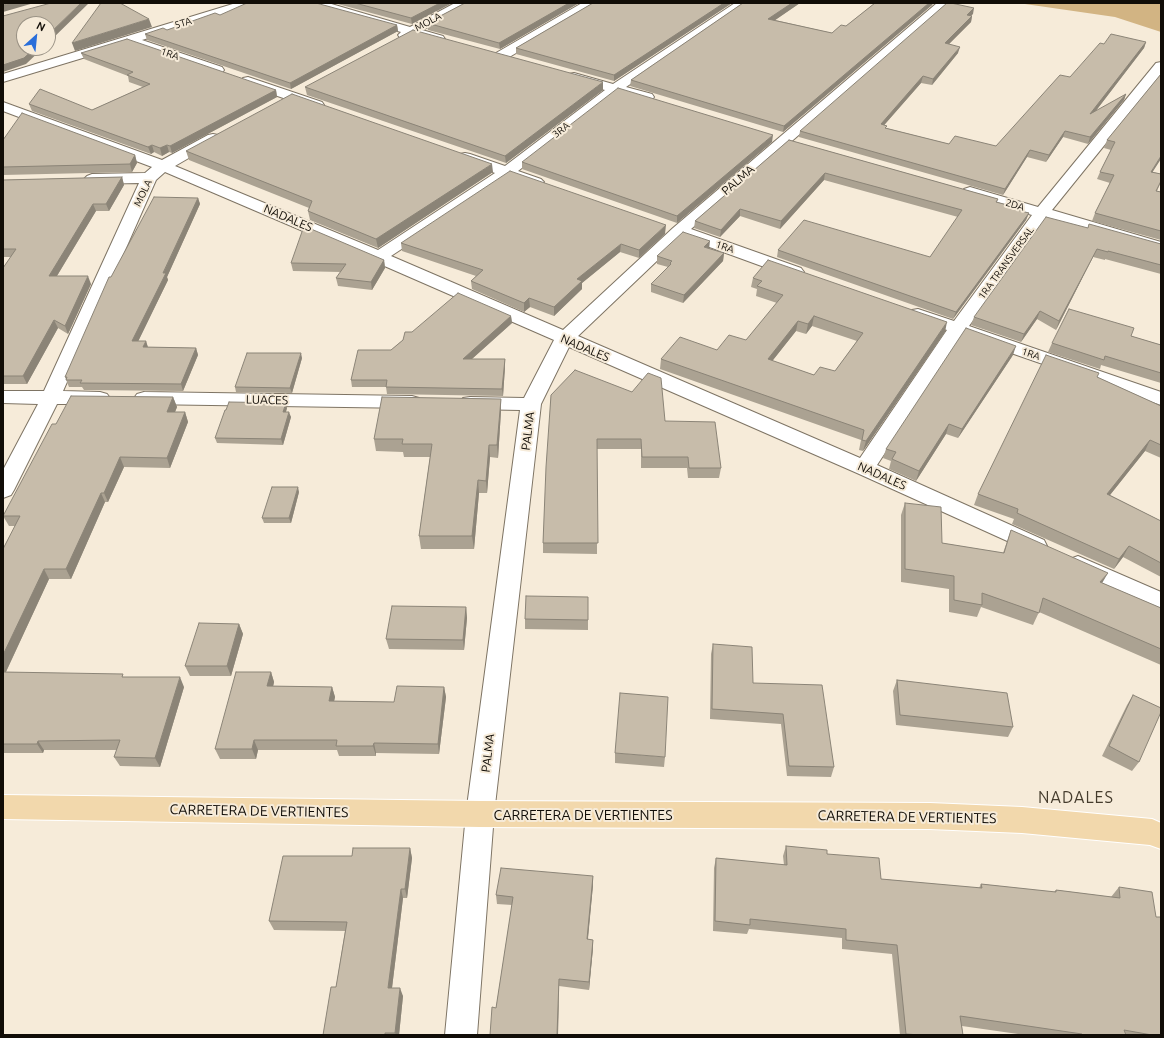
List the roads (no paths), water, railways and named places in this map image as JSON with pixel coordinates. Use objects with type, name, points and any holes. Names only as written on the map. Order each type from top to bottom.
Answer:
[{"type":"main road","name":"CARRETERA DE VERTIENTES","points":[[3,808],[480,814],[930,816],[1022,820],[1158,829]]},
{"type":"street","name":"5TA","points":[[3,78],[249,3]]},
{"type":"street","points":[[315,3],[456,44]]},
{"type":"street","name":"MOLA","points":[[391,42],[464,3]]},
{"type":"street","points":[[501,56],[591,3]]},
{"type":"street","name":"3RA","points":[[378,257],[507,172],[616,88],[743,3]]},
{"type":"street","name":"PALMA","points":[[461,1035],[480,814],[531,404],[564,339],[672,229],[785,139],[944,3]]},
{"type":"street","name":"1RA","points":[[131,40],[328,109]]},
{"type":"street","points":[[486,52],[516,60]]},
{"type":"street","name":"1RA TRANSVERSAL","points":[[864,468],[958,328],[1042,212],[1149,89],[1161,66]]},
{"type":"street","points":[[562,73],[660,101]]},
{"type":"street","points":[[270,107],[310,85]]},
{"type":"street","name":"NADALES","points":[[3,106],[163,166],[378,257],[864,468],[1161,602]]},
{"type":"street","name":"MOLA","points":[[3,490],[51,397],[149,178],[163,166],[223,133]]},
{"type":"street","points":[[448,151],[552,187]]},
{"type":"street","points":[[80,180],[149,178]]},
{"type":"street","name":"2DA","points":[[959,189],[1161,247]]},
{"type":"street","name":"1RA","points":[[672,229],[808,276]]},
{"type":"street","name":"1RA","points":[[906,310],[1161,399]]},
{"type":"street","name":"LUACES","points":[[3,397],[429,402]]},
{"type":"street","points":[[452,403],[531,404]]},
{"type":"district","name":"NADALES","points":[[1076,798]]}]
